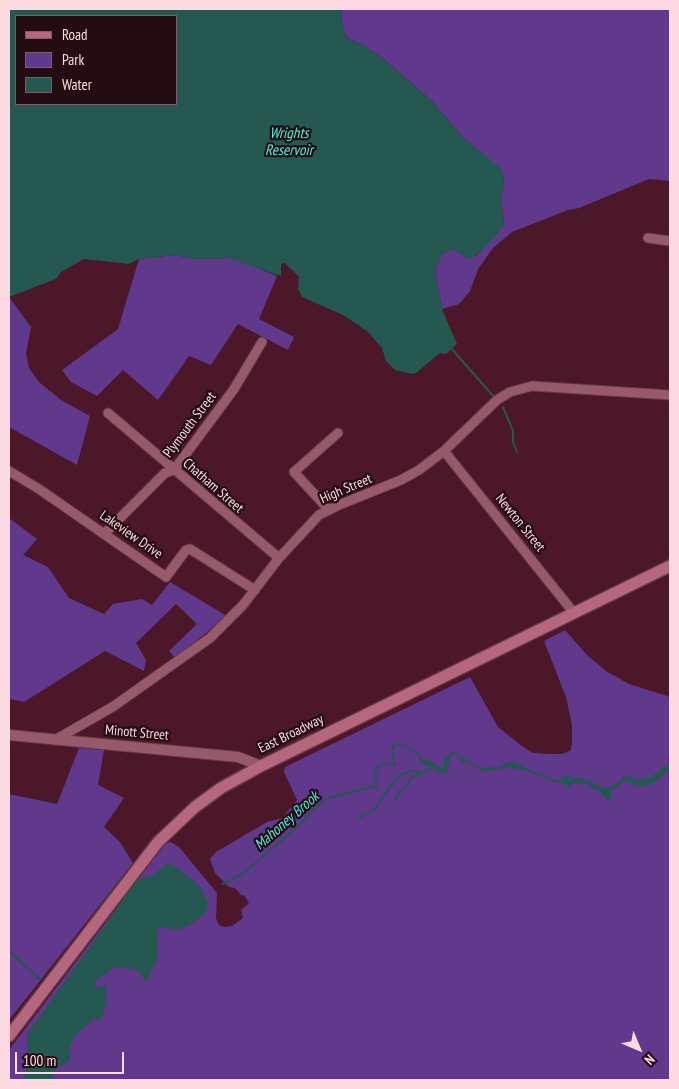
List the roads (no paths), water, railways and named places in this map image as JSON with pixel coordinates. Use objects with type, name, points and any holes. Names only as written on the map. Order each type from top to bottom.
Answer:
[{"type":"main road","name":"East Broadway","points":[[9,1036],[158,842],[195,807],[221,788],[261,766],[670,566]]},
{"type":"street","points":[[648,238],[670,242]]},
{"type":"street","name":"Plymouth Street","points":[[105,533],[165,474],[174,470],[234,389],[262,342]]},
{"type":"street","name":"High Street","points":[[54,740],[114,706],[187,656],[222,627],[256,590],[279,558],[306,526],[319,515],[401,480],[444,451],[497,400],[520,388],[532,386],[670,395]]},
{"type":"street","name":"Chatham Street","points":[[108,413],[279,558]]},
{"type":"street","points":[[329,510],[294,472],[338,433]]},
{"type":"street","name":"Newton Street","points":[[444,451],[574,613]]},
{"type":"street","name":"Lakeview Drive","points":[[9,471],[21,476],[166,576],[186,550],[190,548],[256,590]]},
{"type":"street","name":"Minott Street","points":[[9,735],[238,757],[261,766]]},
{"type":"water","name":"Wrights Reservoir","points":[[9,9],[341,9],[343,28],[347,38],[363,45],[382,58],[432,101],[463,138],[500,167],[504,179],[501,199],[504,224],[498,234],[473,258],[469,259],[453,249],[441,255],[435,271],[442,309],[457,344],[446,354],[440,353],[413,374],[395,370],[386,361],[382,348],[367,331],[343,315],[302,297],[298,289],[299,277],[285,263],[281,264],[281,276],[228,258],[197,259],[174,255],[139,259],[129,264],[84,259],[61,272],[56,279],[9,297]]},
{"type":"water","points":[[453,751],[481,768],[498,767],[511,761],[530,770],[519,770],[510,767],[483,772],[468,762],[462,763],[458,755],[453,754],[449,759],[448,771],[443,774],[421,762],[419,758],[421,756],[423,760],[428,760],[444,770],[444,759]]},
{"type":"water","points":[[670,762],[670,770],[651,785],[640,786],[624,781],[611,791],[610,803],[601,793],[589,785],[586,780],[577,781],[568,787],[560,778],[570,775],[572,776],[570,781],[576,777],[587,779],[602,788],[613,786],[622,778],[628,776],[635,779],[650,778]]},
{"type":"water","points":[[167,863],[176,867],[199,885],[208,903],[206,912],[191,924],[179,930],[159,927],[157,934],[157,960],[146,982],[138,971],[125,967],[115,968],[96,980],[95,986],[98,988],[106,985],[107,990],[101,1019],[92,1020],[75,1037],[70,1045],[70,1060],[62,1066],[58,1065],[51,1080],[24,1080],[28,1060],[27,1034],[129,889],[139,879],[153,875]]},
{"type":"waterway","points":[[450,347],[494,397]]},
{"type":"waterway","points":[[503,407],[513,431],[513,442],[517,452]]},
{"type":"waterway","name":"Mahoney Brook","points":[[223,884],[244,873],[304,821],[326,799],[370,787],[376,788],[375,770],[383,763],[395,765],[392,750],[395,744],[407,746],[421,757]]},
{"type":"waterway","points":[[359,818],[375,809],[390,786],[402,774],[412,771],[424,773],[432,767]]},
{"type":"waterway","name":"Mahoney Brook","points":[[525,769],[559,782],[566,782]]},
{"type":"waterway","points":[[395,800],[400,791],[407,787],[411,778],[421,773]]},
{"type":"waterway","name":"Mahoney Brook","points":[[573,782],[588,783]]},
{"type":"waterway","points":[[9,951],[40,979]]}]
